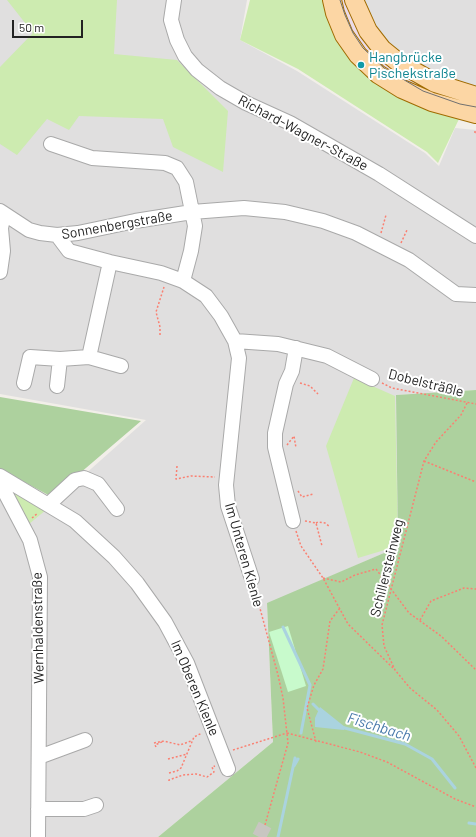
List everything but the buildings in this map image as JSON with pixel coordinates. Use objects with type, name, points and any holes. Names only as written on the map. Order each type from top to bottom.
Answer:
[{"type":"main road","points":[[332,0],[338,24],[347,40],[358,55],[378,74],[402,88],[432,102],[476,114]]},
{"type":"main road","points":[[354,0],[368,31],[382,49],[398,62],[435,83],[476,96]]},
{"type":"street","name":"Richard-Wagner-Straße","points":[[174,0],[171,20],[177,40],[185,56],[197,70],[208,79],[246,103],[290,123],[379,174],[476,236]]},
{"type":"street","name":"Sonnenbergstraße","points":[[51,144],[73,153],[101,159],[155,162],[171,165],[177,168],[186,182],[192,212]]},
{"type":"street","name":"Sonnenbergstraße","points":[[2,212],[34,232],[56,235],[78,233],[135,220],[192,212],[244,208],[305,215],[345,228],[409,260],[456,294],[476,296]]},
{"type":"street","points":[[0,272],[3,251],[1,228],[2,212]]},
{"type":"street","points":[[183,282],[191,251],[195,226],[192,212]]},
{"type":"street","name":"Im Unteren Kienle","points":[[56,235],[69,251],[167,276],[183,282],[206,296],[221,316],[235,341],[239,358],[226,478],[228,506],[252,579]]},
{"type":"street","points":[[89,357],[110,262]]},
{"type":"street","points":[[235,341],[278,344],[327,356],[372,379]]},
{"type":"street","points":[[293,521],[275,447],[275,433],[288,380],[292,371],[296,348]]},
{"type":"street","points":[[24,383],[30,357],[60,359],[89,357],[121,366]]},
{"type":"street","points":[[56,386],[60,359]]},
{"type":"street","name":"Im Oberen Kienle","points":[[0,476],[49,504],[75,521],[96,539],[128,571],[150,599],[165,622],[187,663],[227,752],[228,769]]},
{"type":"street","points":[[49,504],[75,480],[84,478],[98,484],[117,509]]},
{"type":"street","name":"Wernhaldenstraße","points":[[0,483],[23,526],[35,555],[40,588],[38,837]]},
{"type":"street","points":[[39,757],[85,740]]},
{"type":"street","points":[[38,809],[84,809],[96,805]]},
{"type":"path","points":[[378,244],[386,216]]},
{"type":"path","points":[[406,247],[401,243],[407,230]]},
{"type":"path","points":[[160,335],[160,327],[156,312],[167,276]]},
{"type":"path","name":"Dobelsträßle","points":[[372,379],[392,388],[476,404]]},
{"type":"path","points":[[288,380],[310,386],[318,394]]},
{"type":"path","name":"Schillersteinweg","points":[[467,403],[461,415],[436,442],[424,461],[392,591],[382,625],[384,646],[395,670],[410,688],[438,710],[459,736],[476,768]]},
{"type":"path","points":[[424,461],[476,482]]},
{"type":"path","points":[[177,466],[176,479],[191,476],[226,478]]},
{"type":"path","points":[[23,526],[49,504]]},
{"type":"path","points":[[330,528],[325,523],[316,523],[307,520],[299,522],[293,521],[301,546],[323,578],[348,624],[395,670]]},
{"type":"path","points":[[316,523],[322,546]]},
{"type":"path","points":[[323,578],[340,582],[376,569],[409,613],[440,636],[476,670]]},
{"type":"path","name":"Im Unteren Kienle","points":[[252,579],[278,675],[283,698],[288,743],[265,824]]},
{"type":"path","points":[[420,620],[431,601],[464,588],[476,589]]},
{"type":"path","points":[[316,742],[307,708],[314,685],[323,669],[330,621],[340,608]]},
{"type":"path","points":[[169,773],[177,771],[181,768],[194,737],[202,733],[206,733]]},
{"type":"path","points":[[227,752],[287,733],[316,742],[360,752],[386,762],[455,799],[476,807]]},
{"type":"path","points":[[154,743],[164,741],[180,745],[192,741]]},
{"type":"path","points":[[156,747],[155,745],[164,741]]},
{"type":"path","points":[[168,759],[187,754]]},
{"type":"path","points":[[169,781],[183,775],[196,774],[207,777],[214,772],[212,767]]},
{"type":"shaded area","points":[[0,0],[247,0],[240,40],[297,71],[425,153],[439,166],[455,128],[476,130],[476,390],[396,395],[398,547],[267,604],[273,742],[158,837],[0,837],[0,473],[56,500],[146,420],[0,394]]},
{"type":"shaded area","points":[[336,0],[348,0],[358,24],[450,94],[476,109],[407,85],[362,51]]},
{"type":"shaded area","points":[[361,0],[476,0],[476,88],[423,68],[404,55],[379,35]]},
{"type":"green space","points":[[7,0],[117,0],[114,54],[177,60],[228,111],[223,172],[173,147],[163,119],[79,116],[69,130],[47,119],[17,155],[0,144],[0,67],[33,33]]},
{"type":"green space","points":[[250,0],[326,0],[354,61],[459,119],[438,163],[427,152],[298,69],[240,40]]},
{"type":"green space","points":[[354,378],[395,396],[398,546],[358,558],[326,446]]},
{"type":"green space","points":[[476,390],[476,837],[158,837],[273,742],[267,603],[398,547],[396,395]]},
{"type":"green space","points":[[0,397],[141,421],[52,497],[0,469]]},
{"type":"green space","points":[[8,482],[52,505],[29,524]]},
{"type":"green space","points":[[288,626],[306,686],[288,692],[269,632]]},
{"type":"water","points":[[320,707],[345,727],[344,730],[315,727],[315,718]]},
{"type":"waterway","name":"Fischbach","points":[[283,627],[310,685],[301,733]]},
{"type":"waterway","name":"Fischbach","points":[[313,704],[321,712]]},
{"type":"waterway","name":"Fischbach","points":[[341,727],[405,744],[432,759],[455,788]]},
{"type":"waterway","points":[[278,837],[295,758]]},
{"type":"waterway","points":[[294,766],[298,759]]},
{"type":"waterway","name":"Fischbach","points":[[469,823],[476,824]]},
{"type":"tunnel","points":[[259,837],[265,825]]},
{"type":"tram line","points":[[340,0],[353,33],[363,48],[384,68],[423,91],[460,104],[476,107]]},
{"type":"place","name":"Hangbrücke Pischekstraße","points":[[361,65]]}]
